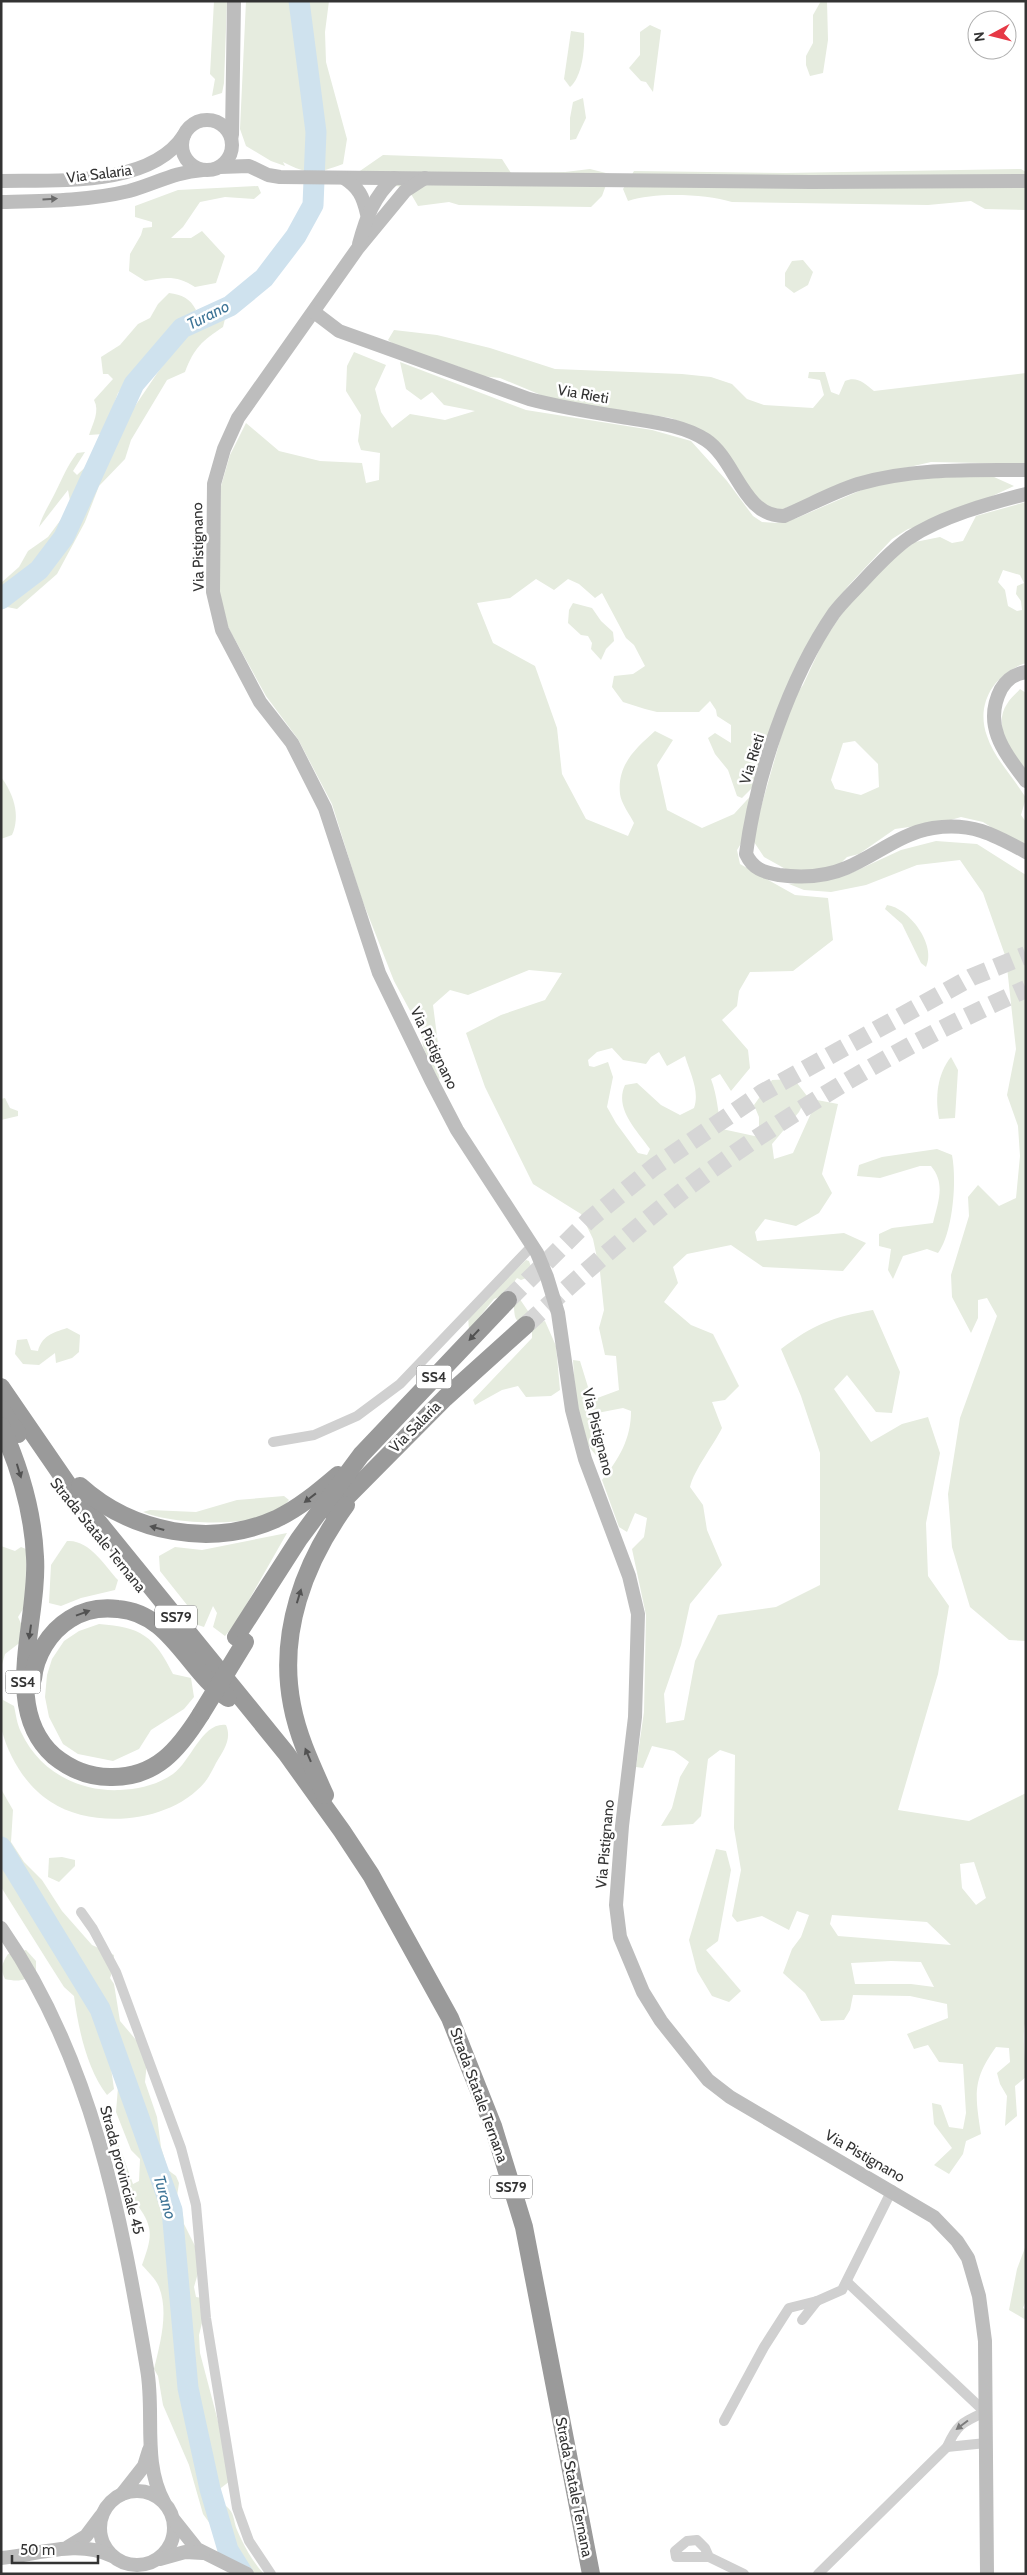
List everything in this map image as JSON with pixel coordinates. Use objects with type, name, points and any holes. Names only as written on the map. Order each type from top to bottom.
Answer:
[{"type":"highway","name":"Via Salaria","points":[[361,1455],[508,1300]]},
{"type":"highway","name":"Via Salaria","points":[[373,1469],[445,1398],[526,1326]]},
{"type":"highway","name":"SS4","points":[[1,1386],[36,1440],[74,1481],[95,1500],[134,1520],[154,1527],[188,1534],[240,1531],[276,1518],[301,1505],[361,1455]]},
{"type":"highway","name":"Strada Statale Ternana","points":[[1,1409],[32,1454],[230,1699],[279,1757],[316,1795]]},
{"type":"highway","name":"SS4","points":[[1,1426],[24,1487],[34,1539],[35,1592],[23,1688],[26,1708],[38,1738],[52,1754],[71,1767],[91,1775],[121,1777],[152,1767],[173,1753],[197,1711]]},
{"type":"highway","name":"Strada Statale Ternana","points":[[36,1440],[69,1486],[286,1753],[342,1831],[371,1875],[450,2018],[493,2126],[524,2227],[591,2574]]},
{"type":"highway","points":[[230,1699],[213,1688],[161,1627],[141,1614],[122,1609],[89,1611],[68,1620],[45,1644],[36,1664],[33,1696],[42,1726],[62,1751],[93,1766],[127,1767],[149,1759],[173,1738],[197,1711],[240,1640],[299,1539],[361,1455]]},
{"type":"highway","name":"SS4","points":[[240,1640],[318,1529],[342,1500],[373,1469]]},
{"type":"highway","points":[[342,1831],[306,1751],[292,1705],[289,1667],[290,1637],[295,1608],[312,1559],[334,1522],[373,1469]]},
{"type":"street","points":[[220,167],[230,156],[232,140],[231,84],[234,1]]},
{"type":"street","points":[[203,170],[191,165],[183,154],[184,135],[193,123],[207,119],[222,108],[229,95],[231,84]]},
{"type":"street","points":[[207,119],[223,124],[241,154],[262,172]]},
{"type":"street","name":"Via Salaria","points":[[1,181],[79,178],[132,171],[166,156],[184,135]]},
{"type":"street","points":[[1,202],[100,196],[130,190],[173,174],[220,167],[249,166],[280,178],[811,182],[1026,181]]},
{"type":"street","points":[[344,178],[356,187],[363,196],[367,214]]},
{"type":"street","points":[[391,206],[395,190],[394,178]]},
{"type":"street","points":[[358,248],[367,214],[383,188],[394,178]]},
{"type":"street","name":"Via Pistignano","points":[[425,178],[405,191],[358,248],[238,418],[224,448],[214,484],[212,530],[213,592],[220,620],[239,666],[260,702],[292,744],[325,808],[379,973],[431,1080],[457,1130],[532,1246],[547,1277],[558,1314],[572,1410],[585,1459],[629,1576],[638,1614],[635,1717],[622,1826],[616,1905],[620,1938],[628,1959],[643,1992],[661,2022],[708,2080],[730,2097],[892,2190],[934,2217],[957,2241],[968,2258],[979,2296],[985,2341],[987,2574]]},
{"type":"street","name":"Via Rieti","points":[[314,312],[339,331],[529,399],[558,406],[667,424],[689,431],[717,449],[729,463],[752,502],[772,516],[784,516],[856,485],[894,476],[948,469],[1026,470]]},
{"type":"street","name":"Via Rieti","points":[[1026,494],[996,502],[928,528],[908,539],[878,565],[834,613],[793,685],[761,781],[746,854],[751,864],[763,872],[794,877],[818,876],[846,868],[896,841],[932,828],[971,827],[1001,838],[1026,852]]},
{"type":"street","points":[[1026,672],[1018,673],[1004,684],[998,696],[993,720],[1000,746],[1026,781]]},
{"type":"street","points":[[273,1442],[314,1435],[357,1416],[400,1384],[532,1246]]},
{"type":"street","points":[[81,1912],[93,1929],[116,1972],[181,2148],[196,2205],[206,2318],[236,2499],[249,2541],[271,2574]]},
{"type":"street","name":"Strada provinciale 45","points":[[1,1928],[36,1981],[57,2026],[83,2092],[109,2176],[126,2244],[148,2377],[154,2474],[164,2502]]},
{"type":"street","points":[[724,2421],[764,2346],[790,2308],[817,2301],[842,2290],[892,2190]]},
{"type":"street","points":[[818,2574],[947,2447],[955,2429],[964,2422],[985,2412],[847,2282]]},
{"type":"street","points":[[802,2320],[817,2301]]},
{"type":"street","name":"Strada provinciale 45","points":[[122,2494],[144,2466],[151,2440]]},
{"type":"street","points":[[947,2447],[986,2443]]},
{"type":"street","points":[[62,2550],[86,2536],[111,2501],[122,2494],[144,2491],[164,2502],[173,2519],[192,2544],[208,2555],[247,2574]]},
{"type":"street","points":[[104,2511],[100,2523],[100,2536],[105,2547],[123,2563],[134,2565],[146,2564],[177,2554],[208,2555]]},
{"type":"street","points":[[156,2560],[166,2552],[172,2542],[174,2531],[173,2519]]},
{"type":"street","points":[[1,2558],[90,2548],[113,2556]]},
{"type":"street","points":[[709,2557],[744,2574]]},
{"type":"shaded area","points":[[214,1],[227,1],[224,83],[222,93],[212,96],[215,79],[210,74]]},
{"type":"shaded area","points":[[246,1],[329,1],[325,32],[326,62],[347,139],[343,164],[326,170],[306,171],[283,162],[285,166],[271,161],[246,146],[240,129]]},
{"type":"shaded area","points":[[821,1],[827,1],[828,40],[823,73],[810,76],[806,65],[806,56],[813,43],[813,15]]},
{"type":"shaded area","points":[[650,25],[661,30],[653,92],[646,82],[641,81],[629,68],[640,55],[640,32]]},
{"type":"shaded area","points":[[571,31],[584,33],[584,40],[580,70],[570,87],[564,79]]},
{"type":"shaded area","points":[[583,98],[586,118],[576,139],[570,140],[570,118],[573,102]]},
{"type":"shaded area","points":[[383,155],[502,159],[511,173],[565,172],[590,169],[610,174],[602,196],[591,207],[459,205],[449,202],[418,206],[407,187],[370,184],[357,173]]},
{"type":"shaded area","points":[[1021,169],[1026,172],[1026,210],[985,209],[971,201],[928,205],[732,202],[708,197],[666,195],[628,201],[623,189],[634,171],[785,173]]},
{"type":"shaded area","points":[[258,186],[261,193],[254,199],[225,197],[200,202],[183,227],[171,238],[191,238],[202,231],[225,256],[216,283],[195,287],[182,280],[171,278],[145,281],[129,271],[130,254],[143,228],[152,227],[152,222],[135,217],[135,206],[178,190]]},
{"type":"shaded area","points":[[803,260],[813,272],[808,285],[794,293],[785,286],[785,273],[792,261]]},
{"type":"shaded area","points":[[169,293],[185,298],[196,310],[163,338],[151,358],[118,393],[103,434],[89,435],[96,413],[94,400],[113,379],[108,374],[103,374],[101,357],[120,345],[138,324],[150,318],[158,304]]},
{"type":"shaded area","points":[[215,316],[225,319],[223,327],[209,337],[195,351],[185,372],[167,380],[131,440],[125,459],[99,486],[85,522],[57,574],[17,609],[7,607],[1,610],[1,583],[19,567],[28,551],[48,537],[71,506],[68,490],[39,527],[65,472],[77,453],[85,452],[73,471],[77,475],[95,458],[102,441],[120,426],[194,325]]},
{"type":"shaded area","points":[[394,330],[437,335],[490,348],[555,369],[682,374],[711,377],[732,384],[747,399],[764,405],[813,408],[824,395],[820,380],[808,378],[809,372],[825,372],[831,392],[839,395],[845,381],[853,379],[867,385],[874,391],[1026,373],[1026,464],[931,462],[879,474],[783,509],[769,510],[693,427],[671,418],[553,400],[500,378],[481,376],[457,366],[441,364],[403,351],[388,340]]},
{"type":"shaded area","points":[[354,352],[386,365],[375,389],[381,412],[392,428],[410,414],[445,420],[475,411],[444,405],[432,392],[421,400],[406,389],[400,362],[526,410],[652,430],[691,441],[727,481],[753,516],[762,522],[777,523],[797,518],[866,488],[921,477],[973,475],[994,477],[1014,486],[932,524],[908,529],[892,539],[849,585],[828,611],[760,780],[742,798],[737,796],[728,770],[715,754],[708,738],[715,733],[731,743],[731,725],[717,716],[716,710],[710,701],[699,712],[657,712],[623,702],[612,687],[614,676],[633,674],[645,666],[634,645],[626,638],[602,593],[595,598],[579,584],[568,579],[554,590],[536,579],[510,598],[477,603],[493,643],[535,666],[557,728],[562,774],[586,819],[628,836],[634,823],[621,798],[621,774],[634,751],[655,731],[673,740],[657,765],[667,810],[702,828],[734,814],[756,790],[747,834],[737,850],[740,864],[795,895],[828,898],[833,940],[793,971],[750,972],[739,991],[737,1006],[722,1020],[748,1050],[750,1068],[731,1091],[720,1074],[711,1079],[722,1129],[759,1137],[759,1117],[754,1105],[772,1080],[794,1079],[807,1096],[799,1112],[772,1144],[774,1159],[793,1153],[817,1100],[838,1104],[822,1174],[832,1193],[819,1213],[796,1226],[765,1219],[755,1232],[757,1241],[844,1233],[866,1243],[843,1271],[763,1267],[731,1245],[687,1254],[673,1267],[678,1283],[664,1302],[691,1325],[713,1334],[739,1386],[725,1400],[712,1402],[722,1428],[695,1473],[690,1487],[703,1505],[707,1530],[722,1565],[690,1604],[681,1645],[664,1694],[666,1723],[684,1720],[695,1661],[718,1615],[776,1607],[820,1585],[820,1453],[801,1396],[781,1349],[804,1333],[824,1323],[873,1310],[900,1372],[892,1413],[876,1412],[847,1375],[834,1389],[871,1442],[902,1424],[928,1417],[940,1453],[926,1523],[928,1576],[949,1606],[938,1674],[898,1810],[969,1821],[1026,1793],[1026,2020],[1024,2040],[1026,2077],[1015,2086],[1017,2116],[1005,2126],[1007,2096],[1000,2084],[997,2073],[1010,2062],[1009,2048],[996,2047],[983,2069],[977,2088],[977,2109],[981,2134],[966,2141],[963,2154],[949,2174],[934,2165],[952,2148],[934,2124],[932,2103],[941,2105],[949,2127],[963,2129],[966,2113],[963,2064],[939,2062],[928,2045],[914,2049],[907,2034],[948,2018],[947,2004],[910,1996],[853,1995],[850,2010],[844,2020],[821,2021],[805,1993],[783,1973],[792,1949],[801,1937],[809,1915],[797,1911],[789,1930],[762,1916],[737,1922],[732,1916],[741,1870],[734,1828],[735,1755],[720,1750],[708,1759],[701,1816],[693,1824],[661,1826],[672,1808],[680,1777],[689,1762],[674,1751],[652,1746],[643,1768],[636,1767],[644,1712],[646,1615],[632,1549],[644,1537],[647,1518],[635,1513],[627,1532],[619,1527],[602,1480],[623,1448],[629,1431],[631,1411],[623,1408],[592,1414],[597,1456],[590,1448],[585,1437],[578,1411],[573,1360],[580,1361],[592,1400],[619,1390],[616,1356],[605,1355],[599,1328],[604,1310],[600,1272],[593,1239],[581,1214],[533,1184],[485,1087],[466,1033],[501,1015],[545,1000],[562,973],[529,970],[468,995],[450,990],[433,1005],[441,1067],[439,1082],[423,1047],[421,1031],[394,981],[361,897],[332,804],[298,739],[266,696],[228,627],[219,591],[221,486],[230,455],[246,423],[279,451],[320,461],[362,463],[366,483],[379,480],[380,453],[361,450],[358,441],[361,415],[346,391],[347,366]],"holes":[[[612,1048],[623,1060],[646,1064],[651,1057],[659,1052],[667,1066],[685,1056],[694,1082],[696,1102],[694,1108],[680,1115],[661,1105],[637,1083],[625,1085],[622,1102],[628,1119],[650,1149],[647,1155],[638,1153],[607,1107],[613,1077],[608,1062],[594,1067],[589,1066],[588,1060],[597,1052]],[[974,1862],[986,1898],[976,1905],[962,1888],[960,1864]],[[832,1915],[927,1922],[951,1945],[838,1936],[830,1924]],[[921,1962],[934,1987],[911,1984],[855,1984],[851,1963]]]},
{"type":"shaded area","points":[[1026,502],[1026,663],[1005,674],[990,691],[984,712],[984,724],[990,744],[999,760],[1026,798],[1021,815],[1026,822],[1026,849],[983,822],[961,817],[944,822],[895,829],[859,854],[847,857],[840,864],[827,869],[791,872],[764,857],[752,839],[791,702],[803,685],[823,642],[845,609],[892,559],[915,542],[940,537],[952,543],[963,541],[976,516]],"holes":[[[1003,570],[1020,575],[1024,583],[1017,586],[1016,594],[1021,601],[1022,610],[1017,611],[1008,606],[1005,590],[998,582]],[[855,741],[878,764],[879,787],[861,795],[835,789],[831,780],[843,743]]]},
{"type":"shaded area","points":[[573,603],[592,608],[601,621],[613,632],[614,641],[606,649],[601,660],[591,649],[592,643],[588,636],[581,635],[568,623],[569,610]]},
{"type":"shaded area","points":[[1020,689],[1026,693],[1026,776],[1010,751],[1002,722],[1003,712],[1007,704]]},
{"type":"shaded area","points":[[1,777],[12,797],[16,820],[12,835],[1,839]]},
{"type":"shaded area","points":[[936,841],[977,844],[1026,875],[1026,1641],[1009,1640],[970,1607],[952,1547],[948,1494],[960,1418],[997,1316],[987,1298],[978,1300],[978,1318],[971,1333],[952,1297],[951,1275],[969,1216],[968,1197],[978,1185],[999,1206],[1016,1198],[1020,1156],[1018,1126],[1007,1095],[1016,1049],[1006,958],[983,893],[960,860],[917,865],[866,885],[831,892],[804,890],[789,884],[847,875],[901,850]]},
{"type":"shaded area","points":[[887,905],[904,913],[919,929],[928,948],[926,967],[921,963],[902,924],[885,909]]},
{"type":"shaded area","points":[[951,1057],[958,1070],[955,1118],[939,1119],[937,1103],[938,1086],[946,1064]]},
{"type":"shaded area","points":[[5,1098],[10,1108],[18,1111],[18,1116],[1,1120],[1,1099]]},
{"type":"shaded area","points":[[937,1149],[952,1155],[954,1192],[947,1233],[938,1253],[927,1249],[903,1256],[893,1279],[888,1270],[891,1249],[879,1246],[879,1234],[892,1228],[933,1223],[939,1200],[940,1186],[936,1173],[931,1166],[920,1166],[880,1178],[857,1176],[859,1165],[882,1157]]},
{"type":"shaded area","points":[[526,1260],[529,1261],[534,1275],[521,1280],[517,1278],[511,1286],[532,1317],[538,1323],[545,1321],[556,1346],[560,1390],[551,1396],[526,1397],[518,1386],[502,1390],[475,1405],[473,1400],[532,1338],[532,1330],[518,1321],[515,1315],[513,1299],[504,1295],[494,1299],[469,1330],[468,1316]]},
{"type":"shaded area","points":[[67,1328],[80,1335],[79,1352],[72,1358],[56,1363],[55,1353],[39,1365],[23,1364],[15,1354],[17,1340],[27,1339],[31,1350],[38,1351],[45,1338]]},
{"type":"shaded area","points":[[284,1496],[289,1500],[278,1510],[262,1517],[242,1521],[197,1522],[176,1520],[143,1512],[150,1510],[196,1512],[237,1500]]},
{"type":"shaded area","points":[[287,1533],[237,1621],[225,1636],[213,1627],[217,1613],[213,1606],[204,1627],[192,1623],[191,1610],[160,1571],[159,1556],[175,1547],[202,1550]]},
{"type":"shaded area","points":[[67,1541],[82,1544],[96,1554],[118,1580],[115,1590],[81,1598],[61,1606],[49,1603],[51,1565]]},
{"type":"shaded area","points":[[1,1546],[15,1551],[21,1547],[26,1549],[28,1601],[18,1617],[24,1630],[22,1641],[5,1654],[1,1668]]},
{"type":"shaded area","points":[[99,1624],[126,1628],[145,1636],[159,1651],[173,1674],[191,1678],[194,1697],[184,1709],[151,1730],[139,1749],[113,1761],[78,1754],[63,1744],[49,1717],[45,1697],[47,1675],[52,1659],[64,1641],[79,1631]]},
{"type":"shaded area","points":[[1,1690],[3,1700],[14,1706],[21,1732],[38,1758],[61,1776],[89,1787],[104,1790],[120,1790],[154,1784],[167,1778],[180,1768],[210,1729],[226,1725],[228,1740],[205,1782],[190,1796],[173,1806],[153,1814],[131,1818],[110,1819],[88,1816],[69,1811],[51,1802],[34,1788],[20,1771],[9,1751],[2,1731]]},
{"type":"shaded area","points":[[1,1789],[13,1810],[11,1842],[24,1862],[42,1880],[62,1911],[92,1945],[114,1955],[113,1970],[110,1978],[114,1984],[120,2021],[142,2047],[147,2062],[145,2082],[157,2117],[161,2147],[168,2170],[176,2176],[179,2183],[177,2196],[184,2224],[195,2246],[198,2273],[194,2287],[196,2297],[202,2298],[203,2319],[199,2335],[200,2353],[219,2425],[230,2481],[217,2491],[194,2387],[186,2329],[188,2289],[184,2275],[179,2267],[174,2272],[171,2289],[176,2349],[204,2485],[213,2508],[211,2525],[203,2514],[189,2465],[163,2405],[158,2376],[154,2369],[162,2328],[162,2297],[158,2284],[142,2265],[148,2248],[150,2234],[147,2221],[138,2206],[128,2215],[114,2157],[116,2142],[119,2145],[133,2184],[139,2181],[140,2159],[131,2150],[116,2112],[118,2087],[115,2070],[111,2068],[114,2089],[107,2095],[94,2073],[84,2048],[74,1996],[64,1987],[1,1887]]},
{"type":"shaded area","points":[[716,1849],[726,1851],[731,1870],[718,1941],[706,1950],[741,1991],[729,2002],[712,1996],[697,1971],[689,1940]]},
{"type":"shaded area","points":[[62,1857],[75,1860],[75,1866],[59,1882],[48,1877],[49,1858]]},
{"type":"shaded area","points":[[26,1950],[36,1961],[36,1972],[22,1980],[5,1979],[2,1966],[8,1954]]},
{"type":"shaded area","points":[[1026,2245],[1026,2300],[1023,2308],[1026,2310],[1026,2320],[1009,2310],[1017,2269]]},
{"type":"shaded area","points":[[226,2506],[232,2514],[245,2548],[264,2574],[248,2574],[238,2558],[230,2542],[225,2515]]},
{"type":"waterway","name":"Turano","points":[[1,599],[39,570],[64,537],[134,384],[182,328],[230,306],[264,278],[296,236],[313,205],[316,132],[299,1]]},
{"type":"waterway","name":"Turano","points":[[1,1847],[100,2009],[172,2210],[188,2388],[210,2489],[228,2550],[243,2574]]},
{"type":"tunnel","points":[[508,1300],[589,1220],[654,1167],[762,1093],[972,977],[1026,955]]},
{"type":"tunnel","points":[[526,1325],[656,1212],[757,1138],[844,1083],[890,1057],[1026,989]]}]
